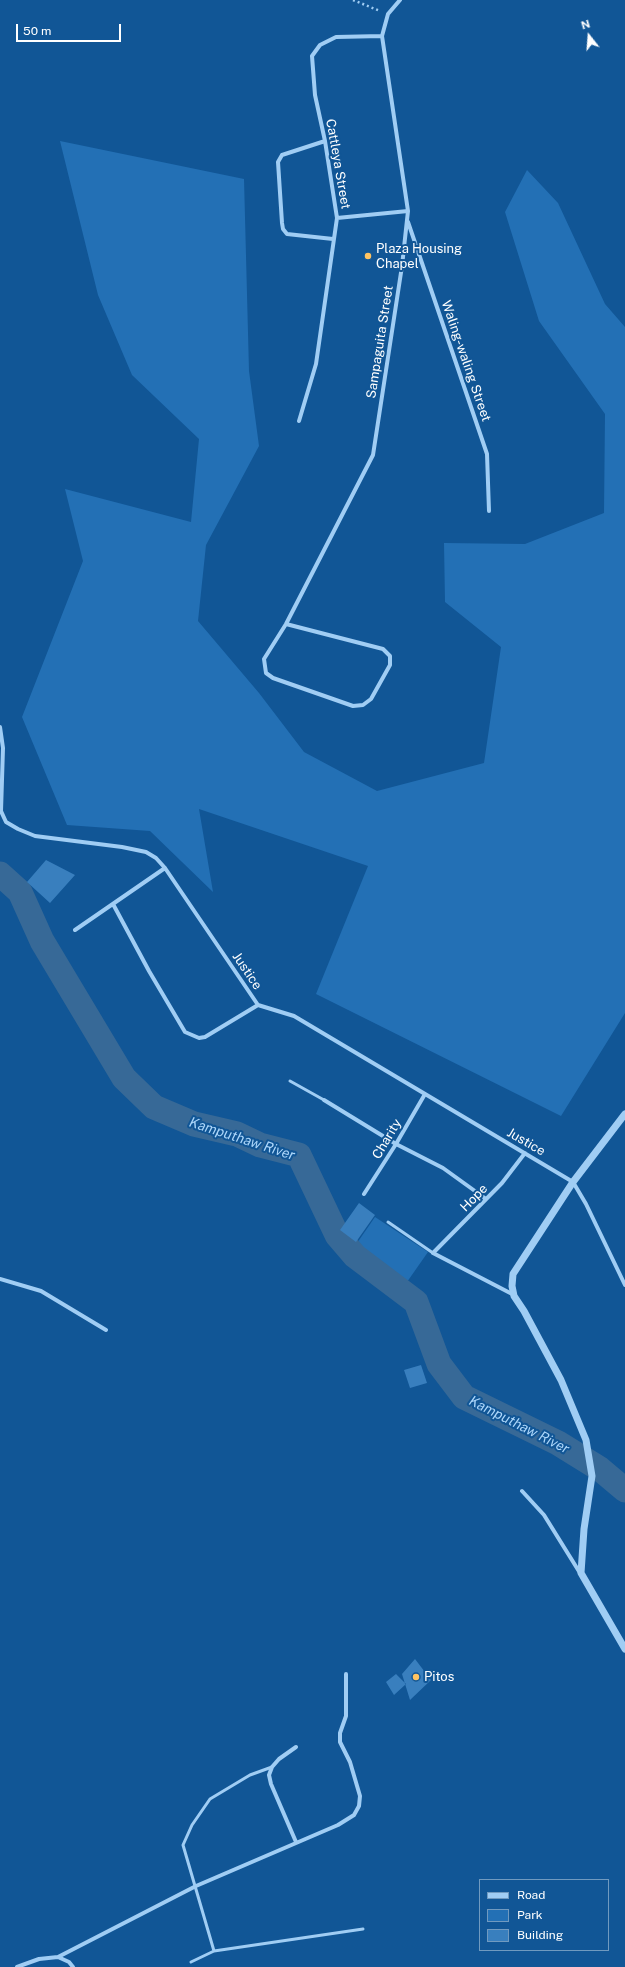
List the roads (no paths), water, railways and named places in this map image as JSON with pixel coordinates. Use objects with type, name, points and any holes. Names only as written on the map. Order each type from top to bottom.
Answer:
[{"type":"street","name":"Sampaguita Street","points":[[286,624],[383,650],[390,656],[390,665],[371,699],[363,705],[353,706],[272,678],[266,673],[264,658],[286,624],[373,455],[402,266],[408,211],[382,36],[388,14],[400,0]]},
{"type":"street","name":"Cattleya Street","points":[[299,421],[316,364],[337,218],[325,141],[315,95],[312,56],[320,46],[336,38],[382,36]]},
{"type":"street","points":[[325,141],[288,151],[282,155],[278,162],[282,223],[283,229],[287,234],[333,239]]},
{"type":"street","points":[[337,218],[408,211]]},
{"type":"street","name":"Waling-waling Street","points":[[407,220],[487,454],[489,511]]},
{"type":"street","name":"Justice","points":[[0,727],[3,748],[1,812],[6,822],[35,836],[122,847],[146,852],[156,858],[165,868],[258,1005],[294,1016],[573,1182]]},
{"type":"street","points":[[75,930],[165,868]]},
{"type":"street","points":[[113,904],[149,972],[185,1032],[198,1038],[205,1037],[258,1005]]},
{"type":"street","name":"Charity","points":[[364,1194],[396,1144],[425,1094]]},
{"type":"street","points":[[324,1100],[396,1144],[443,1168],[486,1199]]},
{"type":"street","points":[[581,1573],[584,1529],[592,1476],[586,1440],[561,1380],[524,1311],[514,1296],[512,1286],[513,1274],[573,1182],[625,1114]]},
{"type":"street","name":"Hope","points":[[433,1253],[502,1183],[524,1153]]},
{"type":"street","points":[[573,1182],[586,1204],[625,1285]]},
{"type":"street","points":[[433,1253],[514,1296]]},
{"type":"street","points":[[0,1279],[41,1292],[106,1330]]},
{"type":"street","points":[[522,1492],[544,1515],[581,1573],[625,1649]]},
{"type":"street","points":[[17,1967],[39,1959],[58,1957],[196,1886],[338,1825],[354,1815],[360,1806],[360,1796],[350,1762],[340,1742],[340,1733],[346,1716],[346,1674]]},
{"type":"street","points":[[296,1747],[279,1759],[272,1767],[269,1775],[271,1784],[296,1842]]},
{"type":"street","points":[[58,1957],[69,1962],[73,1967]]},
{"type":"lane","points":[[290,1081],[324,1100]]},
{"type":"lane","points":[[388,1222],[433,1253]]},
{"type":"lane","points":[[214,1951],[183,1845],[192,1825],[210,1799],[250,1775],[272,1767]]},
{"type":"lane","points":[[191,1962],[214,1951],[362,1929]]},
{"type":"waterway","name":"Kamputhaw River","points":[[0,874],[20,892],[42,941],[124,1078],[154,1107],[194,1124],[237,1134],[260,1145],[299,1155],[337,1235],[355,1256],[416,1302],[439,1364],[464,1397],[558,1443],[600,1469],[625,1490]]},
{"type":"place","name":"Plaza Housing Chapel","points":[[368,256]]},
{"type":"place","name":"Pitos","points":[[416,1677]]}]
